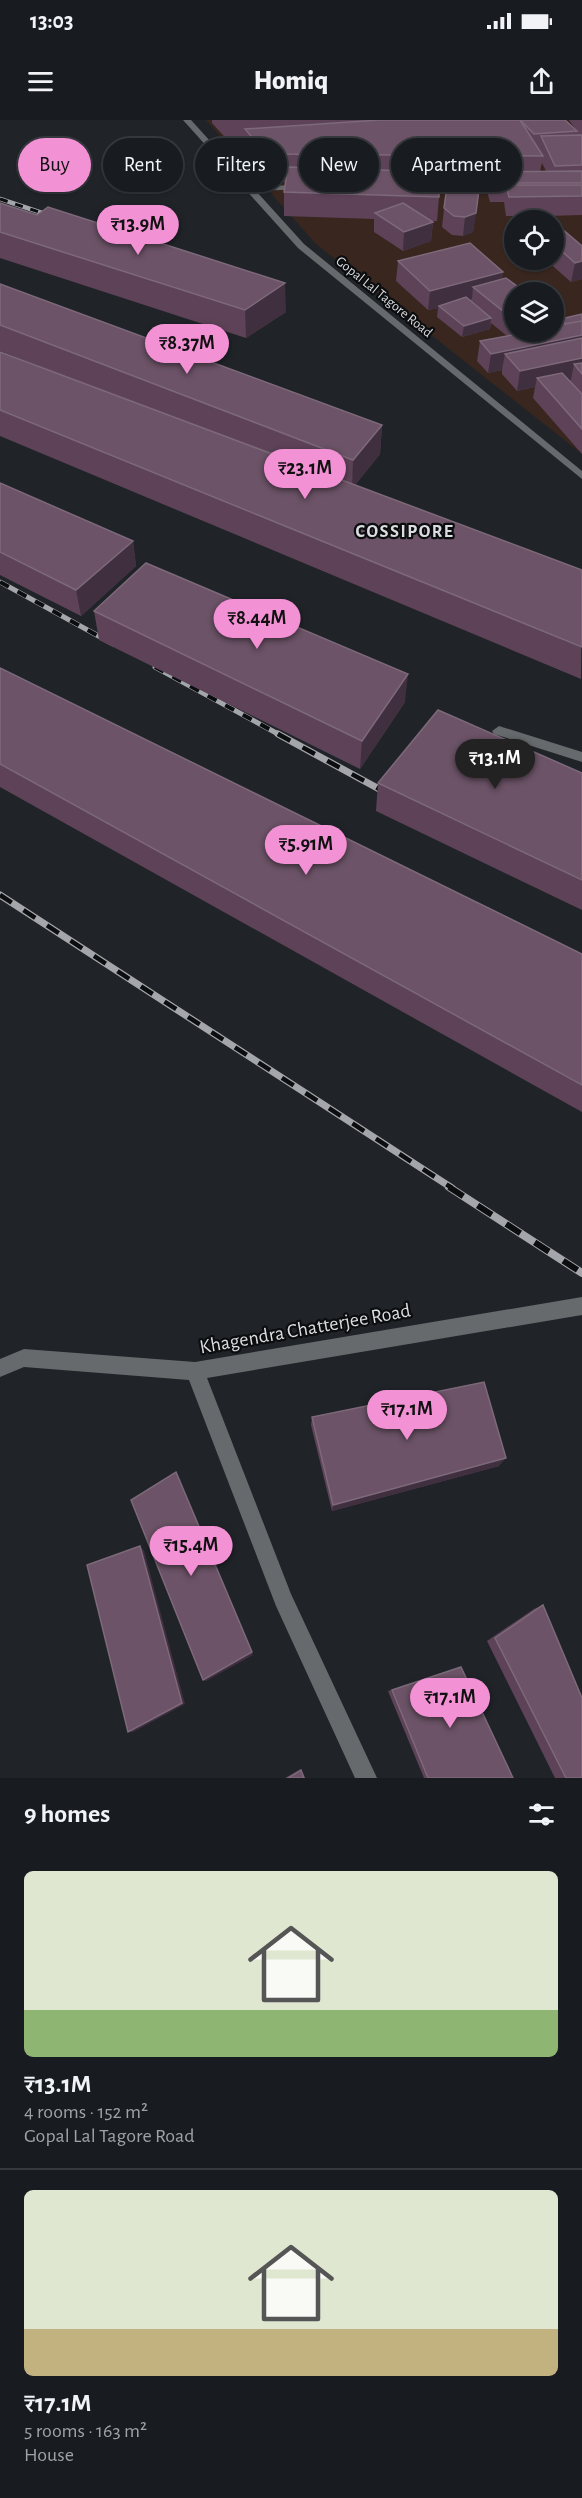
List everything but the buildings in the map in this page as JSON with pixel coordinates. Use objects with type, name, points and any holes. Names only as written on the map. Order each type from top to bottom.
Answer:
[{"type":"street","name":"Gopal Lal Tagore Road","points":[[187,120],[204,138]]},
{"type":"street","name":"Gopal Lal Tagore Road","points":[[253,192],[301,246],[582,476]]},
{"type":"street","points":[[499,731],[582,757]]},
{"type":"street","name":"Khagendra Chatterjee Road","points":[[0,1368],[24,1358],[195,1371],[582,1306]]},
{"type":"street","points":[[195,1371],[283,1599],[366,1778]]},
{"type":"shaded area","points":[[206,120],[582,120],[582,454],[316,244],[270,192],[287,192],[287,138],[222,138]]},
{"type":"railway","points":[[0,199],[57,218]]},
{"type":"railway","points":[[0,582],[113,644]]},
{"type":"railway","points":[[155,667],[280,735]]},
{"type":"railway","points":[[278,734],[392,796]]},
{"type":"railway","points":[[0,895],[452,1188]]},
{"type":"railway","points":[[449,1187],[582,1273]]},
{"type":"district","name":"COSSIPORE","points":[[405,532]]}]
